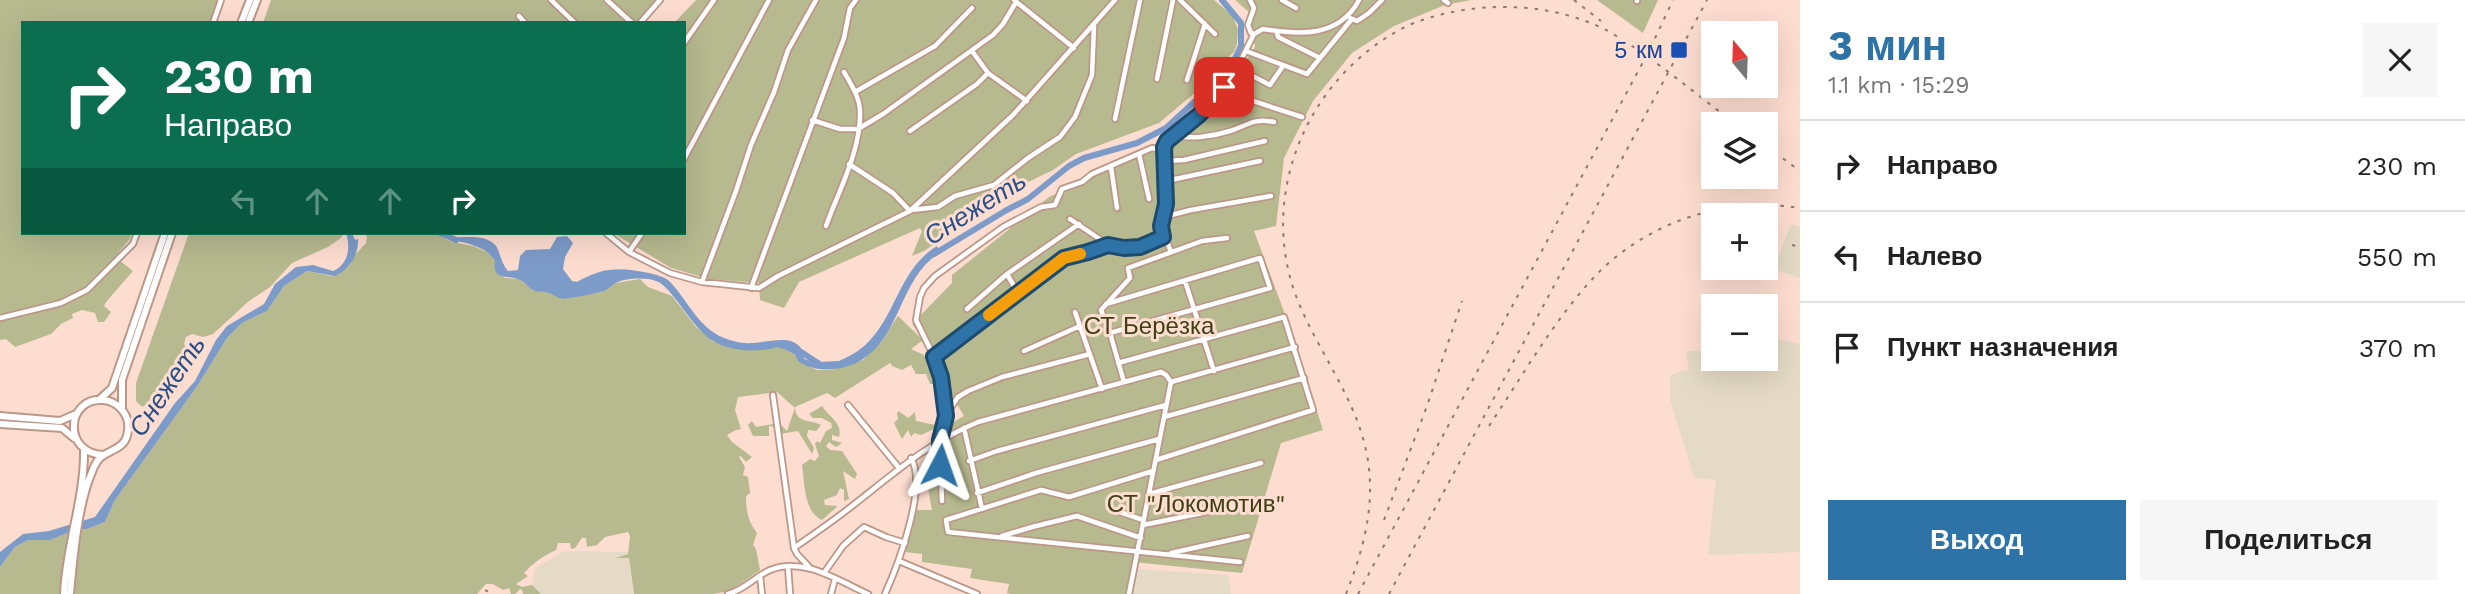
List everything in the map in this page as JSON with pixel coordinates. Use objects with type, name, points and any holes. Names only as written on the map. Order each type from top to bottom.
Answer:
[{"type":"main road","points":[[242,21],[250,0]]},
{"type":"main road","points":[[249,21],[257,0]]},
{"type":"main road","points":[[78,443],[73,428],[78,413],[85,405],[99,400],[113,388],[164,235]]},
{"type":"main road","points":[[78,513],[95,464],[104,455],[118,449],[127,437],[128,423],[122,409],[122,380],[171,235]]},
{"type":"main road","points":[[99,400],[115,404],[122,409]]},
{"type":"main road","points":[[0,416],[60,421],[78,413]]},
{"type":"main road","points":[[0,424],[62,428],[70,432],[84,449],[104,455]]},
{"type":"main road","points":[[64,594],[85,469],[84,449]]},
{"type":"main road","points":[[70,594],[74,539]]},
{"type":"street","points":[[214,21],[221,0]]},
{"type":"street","points":[[551,0],[573,21]]},
{"type":"street","points":[[607,0],[630,21]]},
{"type":"street","points":[[642,21],[660,0]]},
{"type":"street","points":[[686,40],[714,0]]},
{"type":"street","points":[[702,282],[736,191],[741,169],[788,50],[816,0]]},
{"type":"street","points":[[751,288],[844,38],[850,8],[856,0]]},
{"type":"street","points":[[608,235],[629,252],[670,273],[702,282],[759,288],[778,276],[911,211],[1027,101],[1115,0]]},
{"type":"street","points":[[1115,119],[1140,0]]},
{"type":"street","points":[[1157,79],[1173,0]]},
{"type":"street","points":[[1180,0],[1215,34]]},
{"type":"street","points":[[1250,0],[1254,8],[1248,24],[1254,34]]},
{"type":"street","points":[[1282,0],[1296,8]]},
{"type":"street","points":[[1246,51],[1307,74],[1350,18],[1359,0]]},
{"type":"street","points":[[1171,252],[1161,226],[1166,204],[1163,150],[1167,141],[1199,115],[1224,87],[1254,34],[1263,29],[1277,33],[1309,34],[1350,18],[1357,21],[1382,0]]},
{"type":"street","points":[[686,155],[767,1]]},
{"type":"street","points":[[812,120],[840,129],[858,129],[993,35],[1003,24],[1015,1],[1074,48]]},
{"type":"street","points":[[855,92],[935,46],[972,8]]},
{"type":"street","points":[[519,16],[523,21]]},
{"type":"street","points":[[1187,80],[1205,24]]},
{"type":"street","points":[[911,211],[938,207],[955,196],[994,185],[1060,137],[1075,117],[1092,75],[1094,26]]},
{"type":"street","points":[[1277,33],[1278,37],[1320,58]]},
{"type":"street","points":[[972,51],[988,73],[1027,101]]},
{"type":"street","points":[[1237,68],[1270,85],[1283,66]]},
{"type":"street","points":[[826,226],[859,132],[861,110],[844,72]]},
{"type":"street","points":[[910,131],[977,85],[988,73]]},
{"type":"street","points":[[1224,87],[1244,98],[1302,117]]},
{"type":"street","points":[[1173,135],[1209,136],[1257,120],[1274,122]]},
{"type":"street","points":[[1164,161],[1203,156],[1265,141]]},
{"type":"street","points":[[946,416],[941,377],[916,320],[924,288],[935,276],[1003,227],[1041,207],[1055,205],[1062,189],[1082,183],[1092,174],[1152,148],[1163,150]]},
{"type":"street","points":[[1139,154],[1149,199]]},
{"type":"street","points":[[1166,181],[1260,161]]},
{"type":"street","points":[[849,164],[893,193],[911,211]]},
{"type":"street","points":[[1111,167],[1118,208]]},
{"type":"street","points":[[1163,217],[1272,195]]},
{"type":"street","points":[[1070,219],[1108,245]]},
{"type":"street","points":[[967,309],[1007,274],[1079,224]]},
{"type":"street","points":[[0,318],[52,306],[88,290],[133,244],[136,235]]},
{"type":"street","points":[[629,252],[641,235]]},
{"type":"street","points":[[934,357],[1064,258],[1108,245],[1131,248],[1163,237]]},
{"type":"street","points":[[1124,382],[1101,310],[1130,278],[1128,268],[1202,241],[1227,238]]},
{"type":"street","points":[[1106,304],[1260,258],[1270,288],[1110,333]]},
{"type":"street","points":[[1007,274],[1018,293]]},
{"type":"street","points":[[1185,281],[1214,372]]},
{"type":"street","points":[[1075,312],[1102,389]]},
{"type":"street","points":[[1118,363],[1284,317],[1313,410],[1156,460]]},
{"type":"street","points":[[1024,351],[1080,327]]},
{"type":"street","points":[[1171,382],[1295,347]]},
{"type":"street","points":[[942,501],[940,440],[946,416],[958,397],[1002,377],[1090,354]]},
{"type":"street","points":[[794,548],[843,513],[911,458],[964,428],[1161,372],[1171,382],[1129,594]]},
{"type":"street","points":[[1164,417],[1252,395],[1304,378]]},
{"type":"street","points":[[774,396],[794,548],[810,568]]},
{"type":"street","points":[[848,405],[899,468]]},
{"type":"street","points":[[969,461],[997,450],[1166,405]]},
{"type":"street","points":[[964,428],[969,461],[982,509]]},
{"type":"street","points":[[977,493],[1036,473],[1159,439]]},
{"type":"street","points":[[885,594],[905,542],[918,479],[911,458]]},
{"type":"street","points":[[1149,494],[1261,463]]},
{"type":"street","points":[[1153,471],[1069,497],[1041,490],[946,520],[948,531],[1240,562]]},
{"type":"street","points":[[1117,511],[1143,523],[1256,502]]},
{"type":"street","points":[[1001,537],[1077,516],[1141,538]]},
{"type":"street","points":[[824,573],[843,547],[864,527],[905,542]]},
{"type":"street","points":[[1166,554],[1248,536]]},
{"type":"street","points":[[899,561],[977,594]]},
{"type":"street","points":[[788,566],[790,594]]},
{"type":"street","points":[[730,594],[769,570],[788,566],[810,568],[868,594]]},
{"type":"street","points":[[760,576],[762,594]]},
{"type":"street","points":[[831,594],[835,579]]},
{"type":"shaded area","points":[[1791,224],[1800,227],[1800,278],[1778,270],[1778,258]]},
{"type":"shaded area","points":[[1778,339],[1800,344],[1800,552],[1708,555],[1716,480],[1694,478],[1670,399],[1670,375],[1689,369],[1685,351],[1701,351],[1701,371],[1778,371]]},
{"type":"shaded area","points":[[565,551],[628,552],[633,594],[531,594],[535,568]]},
{"type":"shaded area","points":[[1135,569],[1228,575],[1231,594],[1130,594]]},
{"type":"green space","points":[[0,0],[218,0],[211,21],[21,21],[21,235],[131,235],[115,257],[133,271],[106,302],[104,306],[111,312],[104,322],[98,322],[95,313],[82,310],[72,314],[73,318],[61,324],[51,334],[15,347],[6,339],[0,340]]},
{"type":"green space","points":[[271,0],[659,0],[641,21],[264,21]]},
{"type":"green space","points":[[696,0],[1214,0],[1232,15],[1238,29],[1234,52],[1221,63],[1203,86],[1159,123],[1076,154],[1053,170],[1018,187],[924,251],[912,256],[922,231],[920,228],[799,282],[784,308],[760,300],[759,283],[709,279],[671,268],[616,235],[686,235],[686,21],[676,21]]},
{"type":"green space","points":[[1235,0],[1471,0],[1445,5],[1394,26],[1352,53],[1313,101],[1284,158],[1276,226],[1254,231],[1292,333],[1323,430],[1281,443],[1242,573],[1133,562],[1127,594],[1011,594],[1007,593],[1009,584],[970,578],[972,569],[922,562],[922,554],[905,552],[914,510],[932,510],[926,477],[940,477],[941,443],[950,437],[950,424],[964,416],[948,389],[936,356],[912,324],[952,283],[952,275],[1049,197],[1166,142],[1224,91],[1255,47],[1249,12]]},
{"type":"green space","points":[[1597,0],[1658,0],[1643,33]]},
{"type":"green space","points":[[188,235],[342,235],[328,247],[292,263],[270,287],[249,301],[213,334],[203,337],[192,334],[186,337],[184,344],[192,358],[184,381],[153,416],[148,415],[147,404],[142,407],[136,401],[136,383]]},
{"type":"green space","points":[[366,235],[437,235],[452,242],[473,246],[487,252],[495,260],[498,271],[505,278],[519,279],[532,290],[548,292],[564,299],[602,292],[616,283],[640,279],[648,287],[672,296],[696,327],[712,341],[740,350],[780,347],[795,354],[800,362],[817,370],[831,370],[863,360],[881,342],[898,316],[923,340],[911,349],[924,355],[928,368],[937,374],[933,384],[930,384],[926,374],[916,374],[911,365],[902,370],[890,363],[835,398],[827,393],[795,407],[801,419],[821,425],[816,431],[808,430],[807,436],[814,448],[812,454],[798,431],[780,434],[776,427],[769,426],[769,436],[753,436],[748,425],[752,421],[756,427],[779,423],[787,431],[795,408],[777,392],[738,397],[735,410],[741,429],[727,435],[752,457],[746,462],[739,457],[745,467],[743,475],[748,477],[750,493],[746,496],[746,506],[757,533],[753,545],[760,570],[730,591],[713,594],[634,594],[629,558],[616,558],[628,554],[628,532],[605,537],[597,545],[587,547],[586,538],[582,538],[575,548],[571,549],[570,543],[558,543],[556,550],[531,566],[524,573],[528,576],[516,584],[522,587],[532,585],[541,594],[523,594],[520,589],[511,594],[509,588],[503,590],[493,584],[486,584],[477,594],[0,594],[0,567],[15,547],[28,540],[50,540],[105,522],[115,500],[198,385],[227,338],[242,323],[267,311],[284,286],[307,271],[332,276],[349,266],[366,243]]},
{"type":"green space","points":[[822,406],[839,428],[839,437],[832,435],[832,440],[842,443],[836,447],[829,442],[826,446],[830,450],[842,451],[857,474],[855,479],[843,471],[849,499],[844,501],[844,490],[840,488],[837,495],[824,500],[825,505],[838,506],[822,520],[811,510],[808,503],[802,465],[810,459],[815,461],[819,456],[815,444],[817,441],[820,443],[826,431],[832,428],[831,423],[822,418],[813,418],[809,414]]},
{"type":"green space","points":[[899,411],[908,418],[915,412],[916,421],[940,426],[921,435],[914,433],[911,437],[908,430],[902,439],[894,423],[898,419]]},
{"type":"water","points":[[346,235],[353,235],[355,240],[358,239],[357,250],[345,269],[335,276],[307,271],[284,286],[267,311],[242,323],[227,338],[198,385],[115,500],[105,522],[50,540],[28,540],[15,547],[0,567],[0,552],[23,534],[49,531],[95,517],[175,403],[195,381],[216,340],[227,326],[264,304],[275,284],[296,267],[313,265],[333,271],[338,268],[345,260],[348,244]]},
{"type":"water","points":[[438,235],[476,237],[492,242],[508,271],[518,270],[520,256],[526,250],[550,249],[557,237],[567,236],[573,243],[565,257],[563,269],[572,281],[577,282],[595,273],[611,270],[629,270],[659,276],[672,284],[701,322],[715,334],[745,343],[788,340],[801,348],[804,359],[825,365],[835,363],[859,350],[873,337],[910,273],[922,258],[937,246],[940,253],[916,276],[893,323],[874,351],[853,364],[837,369],[821,369],[806,366],[799,362],[794,354],[781,348],[741,350],[713,341],[697,327],[669,291],[656,281],[629,279],[603,291],[562,299],[547,292],[535,291],[515,278],[498,274],[495,260],[481,248]]},
{"type":"waterway","name":"Снежеть","points":[[934,254],[1028,199],[1069,166],[1084,158],[1137,143],[1166,128],[1230,69],[1241,46],[1241,23],[1222,0]]},
{"type":"waterway","name":"Снежеть","points":[[445,235],[456,240]]},
{"type":"waterway","name":"Снежеть","points":[[798,350],[821,365],[838,364]]},
{"type":"railway","points":[[1574,0],[1601,21]]},
{"type":"railway","points":[[1358,594],[1650,49],[1673,0]]},
{"type":"railway","points":[[1389,594],[1707,0]]},
{"type":"railway","points":[[1346,594],[1367,526],[1370,491],[1367,455],[1354,413],[1296,296],[1286,256],[1283,216],[1289,177],[1301,139],[1319,104],[1344,73],[1374,46],[1409,25],[1458,11],[1509,7],[1561,13],[1608,31],[1720,112]]},
{"type":"railway","points":[[1778,155],[1800,171]]},
{"type":"railway","points":[[1489,426],[1540,347],[1582,290],[1598,273],[1641,239],[1691,216],[1718,210],[1772,205],[1800,208]]},
{"type":"railway","points":[[1792,245],[1800,247]]},
{"type":"railway","points":[[1384,520],[1427,406],[1462,301]]},
{"type":"railway","points":[[485,590],[492,594]]},
{"type":"slow traffic","points":[[989,315],[1064,258],[1080,254]]},
{"type":"place","name":"5 км","points":[[1679,50]]},
{"type":"route","points":[[940,465],[940,440],[946,416],[941,377],[934,357],[1064,258],[1108,245],[1140,247],[1163,237],[1161,226],[1166,204],[1164,147],[1167,141],[1199,115],[1224,87]]},
{"type":"park label","name":"СТ Берёзка","points":[[1149,326]]},
{"type":"park label","name":"СТ \"Локомотив\"","points":[[1196,504]]}]
